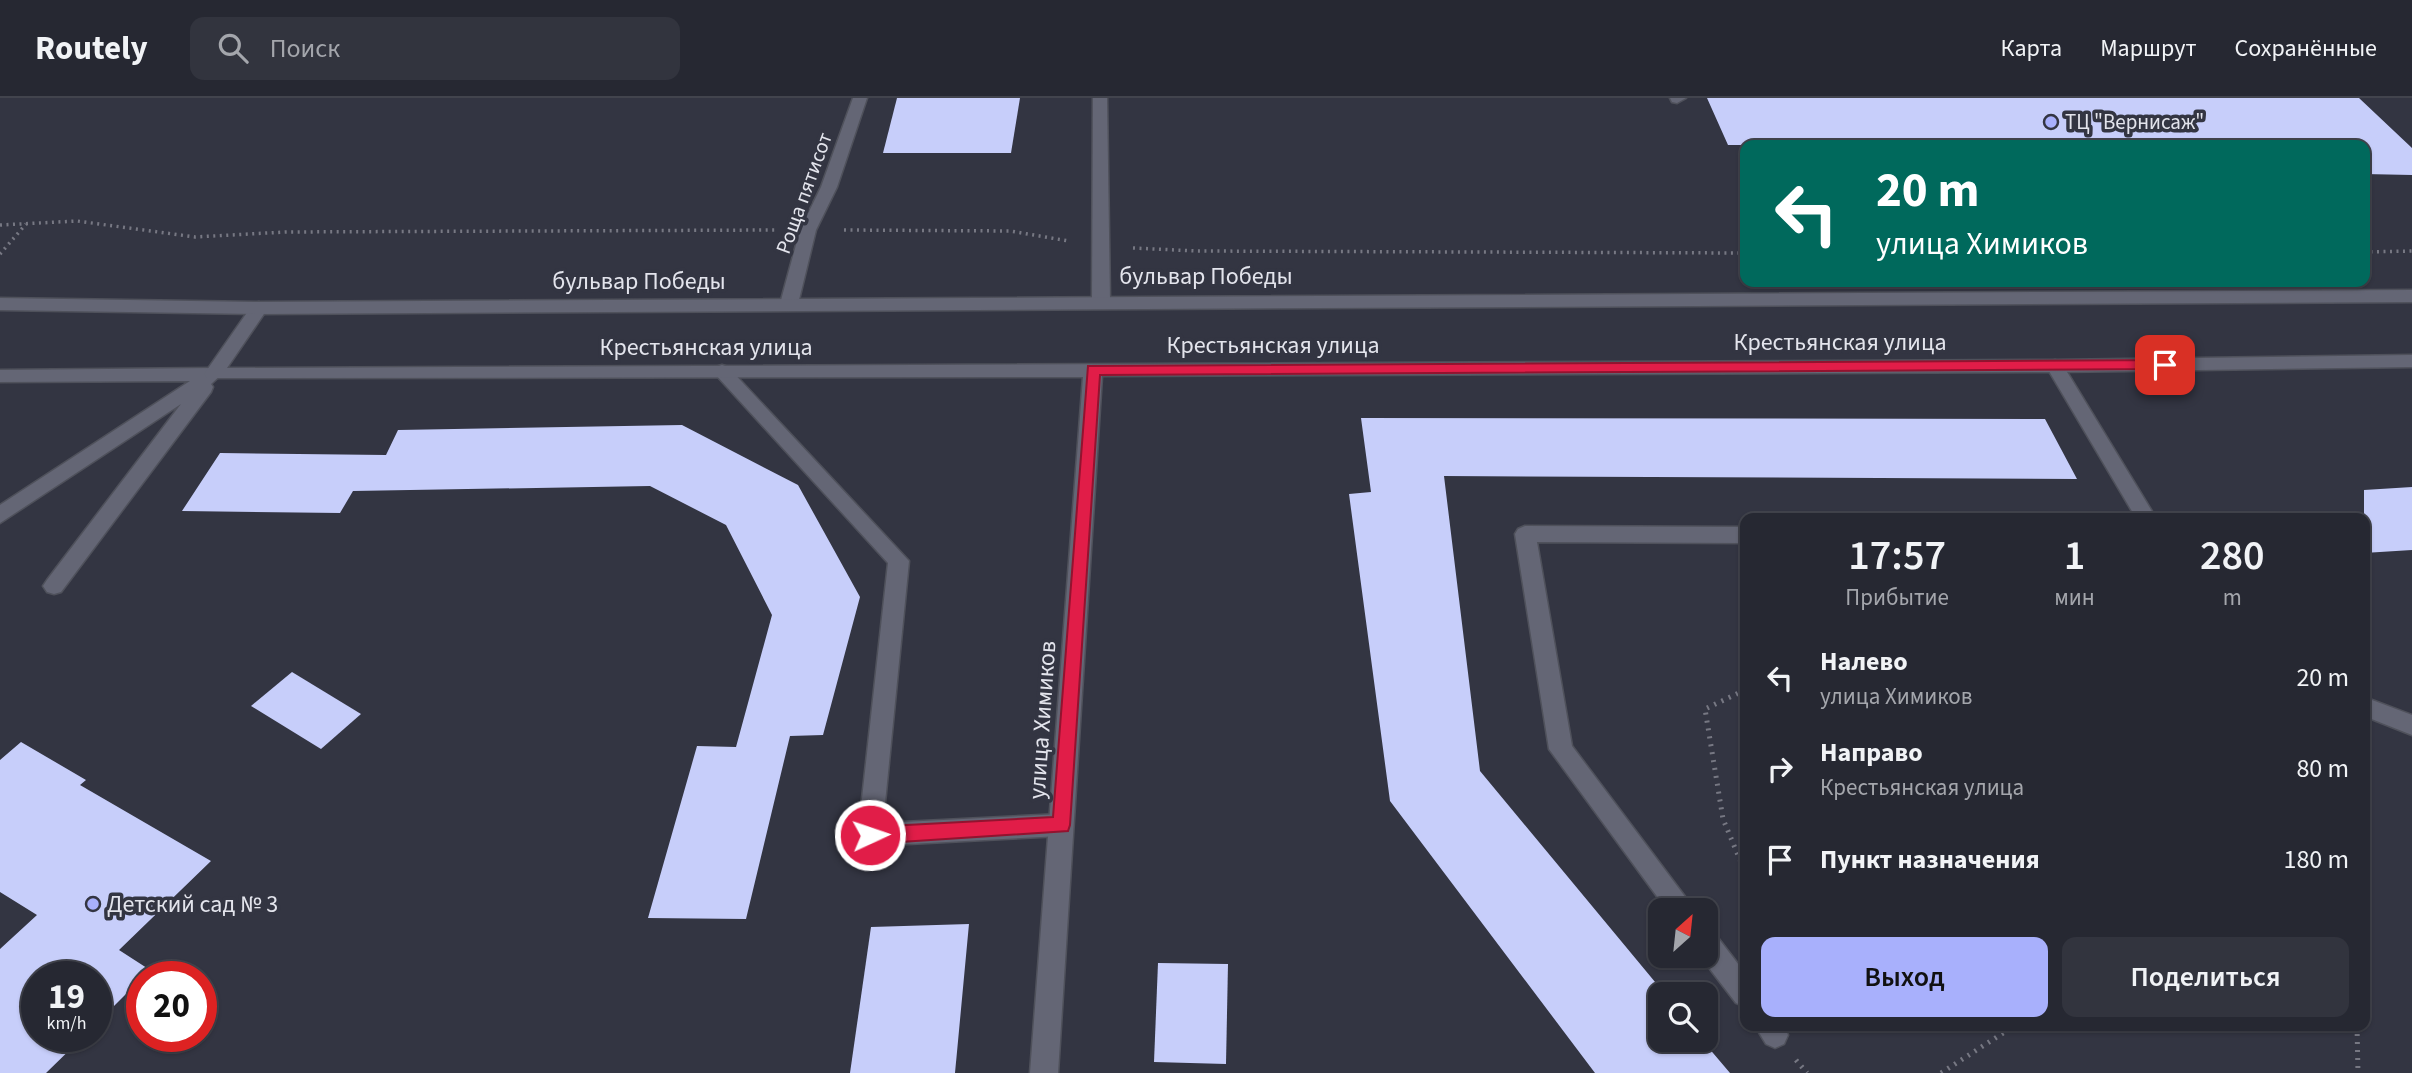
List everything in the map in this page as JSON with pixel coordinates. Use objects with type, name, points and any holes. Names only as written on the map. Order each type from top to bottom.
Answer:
[{"type":"street","name":"Роща пятисот","points":[[789,304],[808,230],[829,187],[860,98]]},
{"type":"street","points":[[1100,98],[1101,301]]},
{"type":"street","name":"бульвар Победы","points":[[0,304],[259,308],[1101,301],[2412,296]]},
{"type":"street","points":[[54,586],[214,374],[259,308]]},
{"type":"street","name":"Крестьянская улица","points":[[0,376],[2056,366],[2412,361]]},
{"type":"street","points":[[2056,366],[2143,513]]},
{"type":"street","name":"улица Химиков","points":[[1044,1073],[1093,370]]},
{"type":"street","points":[[722,371],[899,561],[870,835],[1061,825]]},
{"type":"street","points":[[0,515],[214,374]]},
{"type":"street","points":[[1673,898],[1561,749],[1525,534],[1740,535]]},
{"type":"street","points":[[2370,708],[2412,725]]},
{"type":"street","points":[[1718,959],[1740,987]]},
{"type":"path","points":[[0,225],[76,221],[195,237],[285,232],[1010,231],[1101,246],[1211,251],[1740,253]]},
{"type":"path","points":[[0,254],[26,224]]},
{"type":"path","points":[[2370,252],[2412,251]]},
{"type":"path","points":[[1740,692],[1704,709],[1723,820],[1740,860]]},
{"type":"path","points":[[1941,1073],[2006,1031]]},
{"type":"path","points":[[2357,1031],[2358,1073]]},
{"type":"path","points":[[1796,1060],[1807,1073]]},
{"type":"building","points":[[897,98],[1020,98],[1011,153],[883,153]]},
{"type":"building","name":"ТЦ \"Вернисаж\"","points":[[1707,98],[2359,98],[2412,148],[2412,175],[2370,174],[2370,140],[1740,140],[1740,145],[1728,145]]},
{"type":"building","points":[[1361,418],[2045,419],[2077,479],[1444,476],[1480,771],[1655,982],[1648,982],[1648,1052],[1712,1052],[1730,1073],[1595,1073],[1390,801],[1349,494],[1371,492]]},
{"type":"building","points":[[682,425],[798,485],[860,597],[823,735],[790,736],[746,919],[648,918],[697,746],[736,747],[772,615],[726,525],[650,486],[353,491],[340,513],[182,511],[220,453],[386,455],[398,430]]},
{"type":"building","points":[[2412,487],[2412,550],[2370,553],[2370,513],[2364,513],[2364,490]]},
{"type":"building","points":[[292,672],[361,714],[321,749],[251,706]]},
{"type":"building","name":"Детский сад № 3","points":[[21,742],[86,780],[80,785],[211,861],[119,950],[136,961],[126,961],[126,994],[112,1008],[112,961],[21,961],[21,1052],[68,1052],[46,1073],[0,1073],[0,949],[37,915],[0,892],[0,760]]},
{"type":"building","points":[[969,924],[955,1073],[850,1073],[871,927]]},
{"type":"building","points":[[1158,963],[1228,964],[1226,1064],[1154,1062]]},
{"type":"place","name":"ТЦ \"Вернисаж\"","points":[[2051,122]]},
{"type":"place","name":"Детский сад № 3","points":[[93,904]]},
{"type":"route","points":[[870,835],[1061,825],[1093,370],[2165,365]]}]
